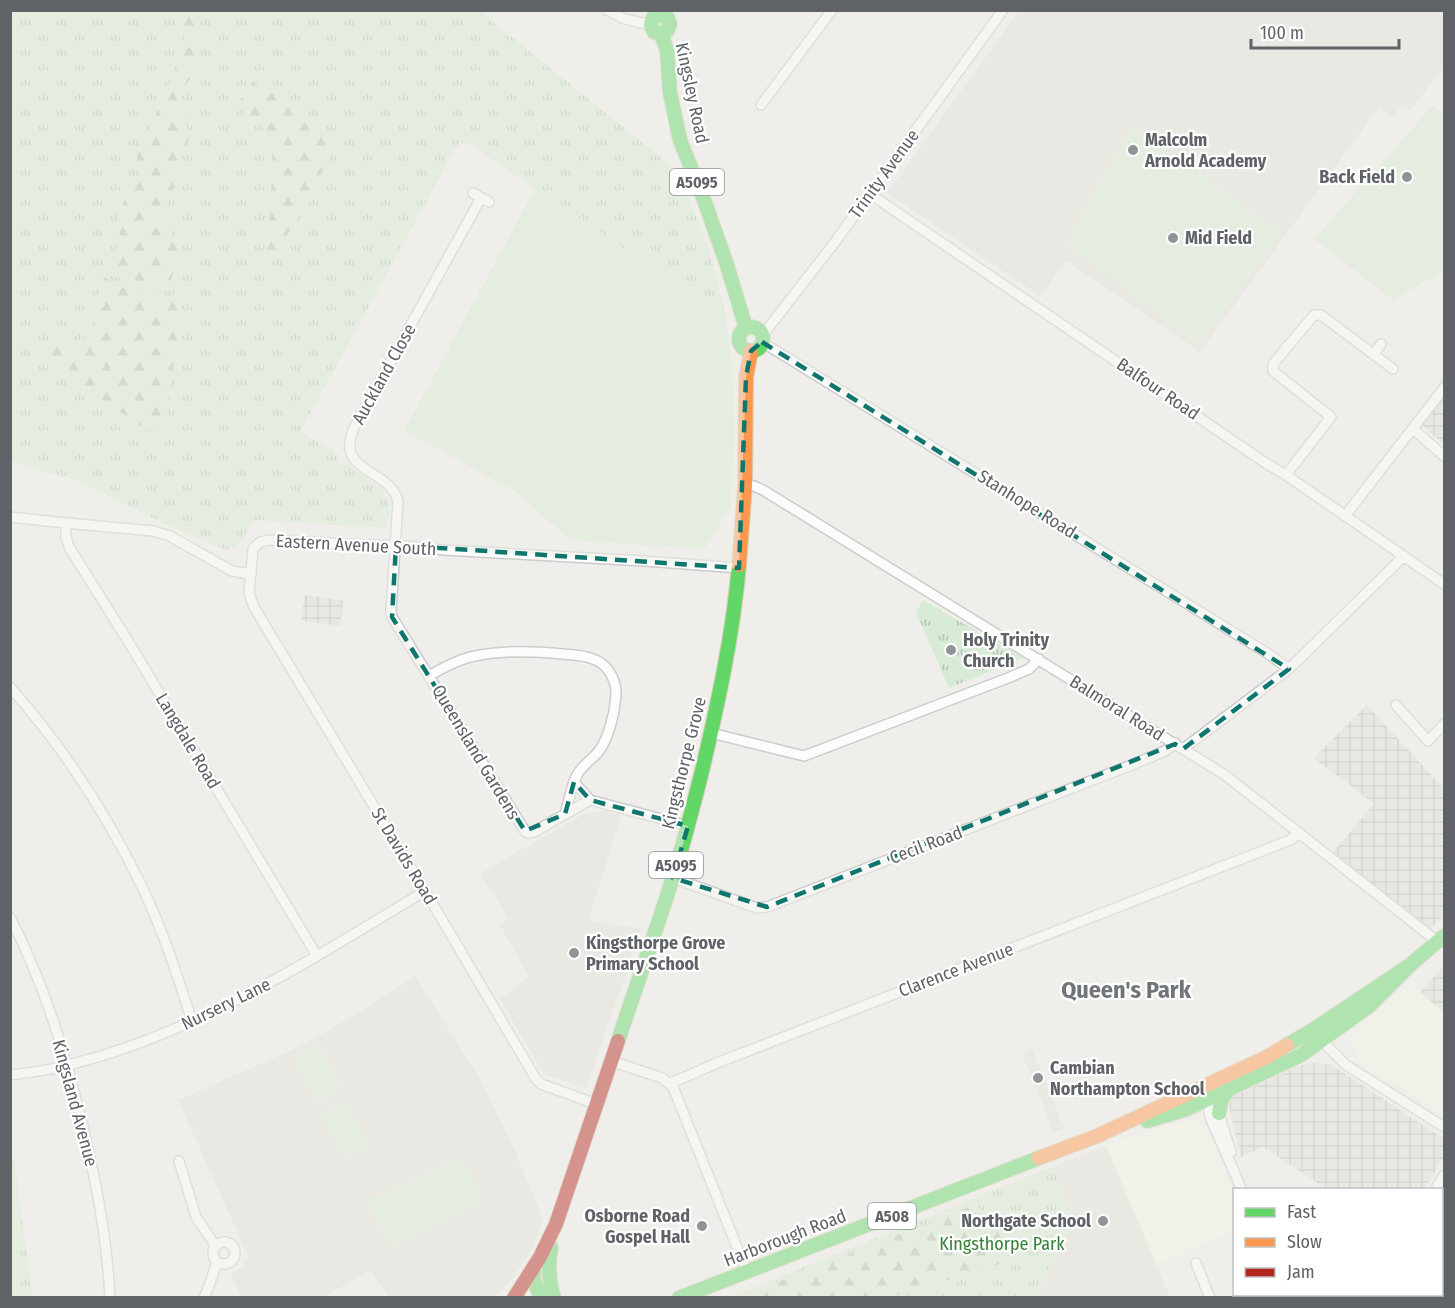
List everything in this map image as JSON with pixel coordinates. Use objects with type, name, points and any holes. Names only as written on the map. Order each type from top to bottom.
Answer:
[{"type":"main road","name":"Kingsley Road","points":[[656,29],[667,31],[670,24],[664,13]]},
{"type":"main road","name":"Kingsley Road","points":[[656,29],[667,50],[670,93],[680,140],[726,262],[746,328]]},
{"type":"main road","points":[[746,328],[755,328],[760,333],[762,339],[758,349],[751,351],[744,349],[740,343],[739,337],[746,328]]},
{"type":"main road","name":"Kingsthorpe Grove","points":[[514,1298],[534,1269],[553,1232],[673,878],[688,826],[711,734],[728,650],[739,568],[745,485],[746,377],[751,351]]},
{"type":"main road","name":"A508","points":[[1183,1103],[1301,1055],[1318,1036],[1369,1006],[1410,965],[1441,939]]},
{"type":"main road","name":"A508","points":[[1211,1098],[1241,1069],[1255,1066],[1314,1041],[1318,1036]]},
{"type":"main road","points":[[1183,1103],[1215,1115],[1225,1084]]},
{"type":"main road","points":[[1183,1103],[1205,1093],[1211,1098]]},
{"type":"main road","name":"Harborough Road","points":[[682,1297],[1183,1103]]},
{"type":"main road","name":"A5095","points":[[553,1232],[547,1269],[549,1285],[554,1298]]},
{"type":"main road","points":[[534,1269],[533,1279],[541,1298]]},
{"type":"street","points":[[607,10],[625,19],[656,29]]},
{"type":"street","points":[[761,105],[832,10]]},
{"type":"street","name":"Trinity Avenue","points":[[762,339],[1003,10]]},
{"type":"street","name":"Balfour Road","points":[[870,194],[1444,584]]},
{"type":"street","name":"Auckland Close","points":[[396,545],[399,506],[397,496],[387,482],[357,463],[351,452],[350,438],[481,198]]},
{"type":"street","points":[[1286,475],[1331,417],[1273,371],[1273,364],[1314,315],[1321,315],[1393,369]]},
{"type":"street","name":"Stanhope Road","points":[[762,339],[1258,647],[1289,669]]},
{"type":"street","points":[[1374,354],[1381,344]]},
{"type":"street","points":[[1345,516],[1444,388]]},
{"type":"street","points":[[1413,429],[1444,456]]},
{"type":"street","name":"Balmoral Road","points":[[745,485],[763,490],[1231,779],[1441,939]]},
{"type":"street","points":[[10,517],[144,530],[170,536],[232,571],[250,574]]},
{"type":"street","name":"Langdale Road","points":[[66,524],[69,547],[129,641],[317,956]]},
{"type":"street","name":"Eastern Avenue South","points":[[250,574],[253,549],[264,541],[396,545],[739,568]]},
{"type":"street","name":"Queensland Gardens","points":[[396,545],[392,617],[525,831],[528,833],[534,831],[590,800]]},
{"type":"street","name":"Cecil Road","points":[[673,878],[757,908],[767,907],[1179,746],[1289,669],[1404,556]]},
{"type":"street","name":"St Davids Road","points":[[250,574],[249,593],[254,607],[536,1079],[541,1084],[596,1104]]},
{"type":"street","points":[[429,676],[469,658],[506,652],[580,656],[602,663],[610,672],[616,691],[609,731],[601,748],[578,772],[566,814]]},
{"type":"street","points":[[711,734],[804,756],[1008,678],[1029,669],[1039,659]]},
{"type":"street","points":[[10,687],[38,719],[83,782],[125,852],[161,930],[192,1021]]},
{"type":"street","points":[[1396,705],[1428,741],[1444,724]]},
{"type":"street","points":[[574,782],[590,800],[688,826]]},
{"type":"street","name":"Clarence Avenue","points":[[671,1083],[717,1063],[1290,840],[1300,833]]},
{"type":"street","name":"Nursery Lane","points":[[10,1076],[67,1065],[123,1048],[192,1021],[262,987],[425,891]]},
{"type":"street","name":"Kingsland Avenue","points":[[10,917],[40,984],[67,1065],[85,1132],[105,1238],[110,1298]]},
{"type":"street","points":[[1318,1036],[1346,1065],[1444,1127]]},
{"type":"street","points":[[612,1061],[671,1083],[747,1272]]},
{"type":"street","points":[[1211,1098],[1209,1112],[1215,1115],[1240,1185]]},
{"type":"street","points":[[179,1161],[196,1217],[215,1245]]},
{"type":"street","points":[[1436,1188],[1444,1175]]},
{"type":"street","points":[[222,1241],[232,1245],[235,1251],[234,1259],[228,1263],[217,1262],[213,1256],[215,1245],[222,1241]]},
{"type":"street","points":[[204,1298],[217,1262]]},
{"type":"street","points":[[1196,1263],[1210,1298]]},
{"type":"highlighted area","points":[[762,342],[1289,669],[1183,749],[1175,744],[767,907],[673,878],[688,826],[590,800],[574,782],[565,814],[525,831],[392,617],[396,545],[739,568],[746,377],[751,351]]},
{"type":"shaded area","name":"Malcolm Arnold Academy","points":[[1019,11],[1444,11],[1444,67],[1410,111],[1402,105],[1393,117],[1379,107],[1200,352],[1066,261],[1040,296],[887,193]]},
{"type":"shaded area","points":[[1444,374],[1444,445],[1419,422]]},
{"type":"shaded area","points":[[305,595],[343,600],[340,626],[301,621]]},
{"type":"shaded area","points":[[1367,705],[1444,789],[1444,915],[1427,932],[1330,856],[1374,804],[1314,758]]},
{"type":"shaded area","name":"Kingsthorpe Grove Primary School","points":[[604,811],[621,816],[588,921],[641,929],[586,1089],[544,1074],[500,999],[529,977],[500,925],[509,919],[480,874],[586,813]]},
{"type":"shaded area","points":[[1444,966],[1444,1013],[1420,992]]},
{"type":"shaded area","points":[[415,976],[479,1077],[514,1149],[543,1218],[525,1261],[507,1285],[494,1297],[388,1297],[370,1270],[324,1297],[242,1297],[230,1274],[245,1266],[243,1261],[249,1258],[178,1100],[286,1053],[368,1007]]},
{"type":"shaded area","points":[[1412,984],[1444,1013],[1444,1115],[1358,1060],[1352,1044],[1354,1034],[1387,1002]]},
{"type":"shaded area","name":"Cambian Northampton School","points":[[1032,1049],[1064,1128],[1054,1132],[1022,1054]]},
{"type":"shaded area","points":[[1329,1064],[1444,1139],[1444,1157],[1425,1188],[1325,1188],[1263,1147],[1241,1157],[1230,1112],[1229,1104],[1233,1096],[1301,1065]]},
{"type":"shaded area","points":[[1191,1120],[1206,1126],[1233,1192],[1233,1212],[1230,1213],[1233,1231],[1156,1264],[1106,1146],[1168,1125]]},
{"type":"shaded area","name":"Northgate School","points":[[1106,1146],[1170,1297],[1035,1298],[1067,1232],[1068,1211],[1054,1166]]},
{"type":"shaded area","points":[[1444,1283],[1444,1297],[1381,1297],[1443,1296]]},
{"type":"green space","points":[[10,11],[481,11],[678,171],[708,246],[726,317],[472,146],[459,142],[300,432],[339,454],[340,459],[337,461],[340,465],[348,464],[382,490],[389,506],[390,517],[387,519],[386,528],[253,520],[239,543],[226,550],[159,521],[76,480],[11,462]]},
{"type":"green space","points":[[187,12],[195,12],[200,20],[201,39],[195,72],[179,94],[183,100],[189,139],[168,202],[168,218],[178,252],[171,280],[172,292],[134,284],[107,273],[119,242],[118,221],[121,207],[140,177],[137,155],[183,48],[184,20]]},
{"type":"green space","points":[[253,81],[261,88],[280,97],[336,143],[279,250],[267,250],[272,145],[261,126],[240,109],[241,98]]},
{"type":"green space","name":"Back Field","points":[[1433,105],[1444,115],[1444,270],[1393,300],[1314,239]]},
{"type":"green space","name":"Mid Field","points":[[1133,125],[1281,233],[1198,346],[1066,243]]},
{"type":"green space","points":[[535,189],[726,317],[732,366],[734,439],[730,508],[704,549],[570,540],[515,491],[404,431]]},
{"type":"green space","points":[[104,277],[129,289],[174,299],[180,315],[164,429],[145,429],[53,367],[50,360],[53,343],[62,346],[73,344],[87,336],[96,325],[99,294]]},
{"type":"green space","points":[[923,600],[1023,658],[949,688],[916,612]]},
{"type":"green space","points":[[319,1044],[341,1090],[316,1102],[293,1056]]},
{"type":"green space","points":[[346,1101],[368,1145],[343,1157],[321,1114]]},
{"type":"green space","points":[[10,1151],[15,1163],[32,1297],[11,1297]]},
{"type":"green space","points":[[462,1157],[483,1203],[389,1246],[368,1200]]},
{"type":"green space","name":"Kingsthorpe Park","points":[[1054,1166],[1068,1211],[1067,1232],[1035,1297],[728,1298]]},
{"type":"green space","points":[[974,1205],[1023,1238],[1004,1263],[892,1297],[741,1297]]},
{"type":"traffic: fast","points":[[661,34],[667,31],[670,24],[667,17],[660,14],[653,18],[651,25],[654,32],[661,34],[667,50],[670,93],[680,140],[726,262],[746,328]]},
{"type":"traffic: fast","points":[[751,327],[759,331],[763,339],[759,347],[751,351],[743,347],[739,339],[743,331],[751,327]]},
{"type":"traffic: fast","points":[[618,1041],[673,877],[699,784],[724,669],[739,565]]},
{"type":"traffic: fast","points":[[1147,1121],[1187,1109],[1301,1055],[1369,1006],[1410,965],[1444,936]]},
{"type":"traffic: fast","points":[[1287,1045],[1410,965]]},
{"type":"traffic: fast","points":[[1219,1113],[1221,1100],[1229,1089]]},
{"type":"traffic: fast","points":[[679,1298],[1039,1158]]},
{"type":"traffic: fast","points":[[551,1247],[549,1272],[554,1298]]},
{"type":"traffic: fast","points":[[534,1269],[533,1279],[541,1298]]},
{"type":"traffic: slow","points":[[739,565],[745,485],[746,377],[751,351]]},
{"type":"traffic: slow","points":[[1039,1158],[1097,1136],[1267,1057],[1287,1045]]},
{"type":"traffic: jam","points":[[514,1298],[540,1257],[556,1224],[618,1041]]},
{"type":"place","name":"Malcolm Arnold Academy","points":[[1133,150]]},
{"type":"place","name":"Back Field","points":[[1407,177]]},
{"type":"place","name":"Mid Field","points":[[1173,238]]},
{"type":"place","name":"Holy Trinity Church","points":[[951,650]]},
{"type":"place","name":"Kingsthorpe Grove Primary School","points":[[574,953]]},
{"type":"place","name":"Cambian Northampton School","points":[[1038,1078]]},
{"type":"place","name":"Northgate School","points":[[1103,1221]]},
{"type":"place","name":"Osborne Road Gospel Hall","points":[[702,1226]]},
{"type":"district","name":"Queen's Park","points":[[1126,990]]}]
